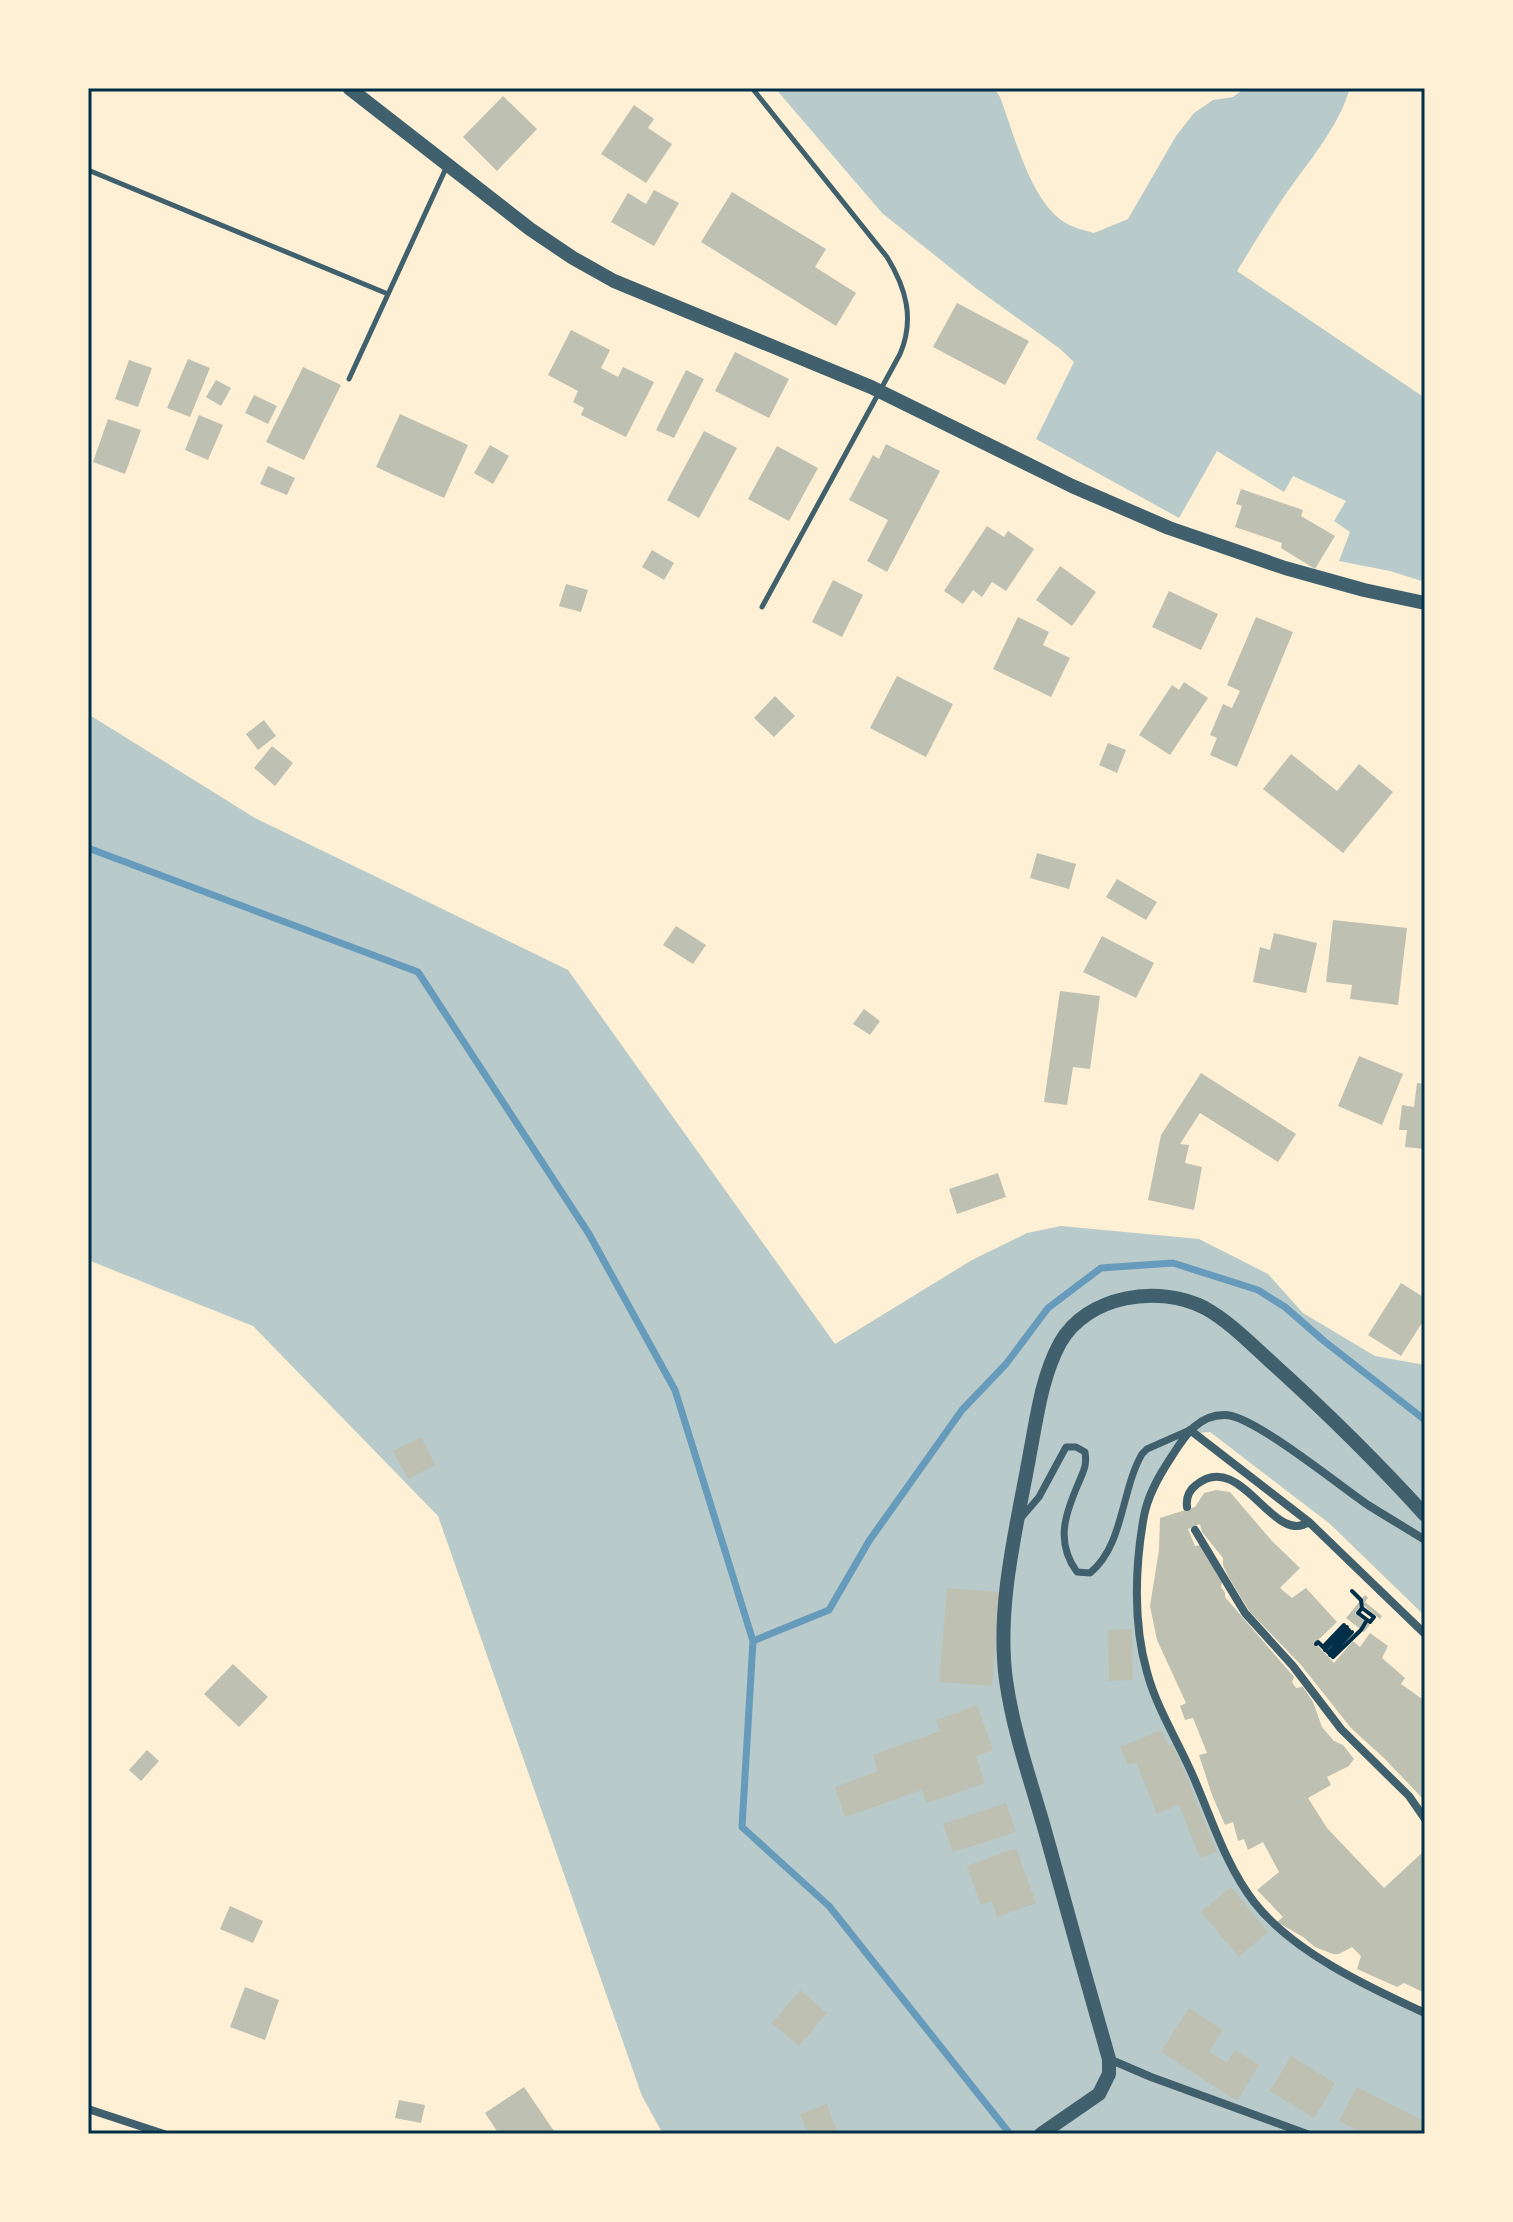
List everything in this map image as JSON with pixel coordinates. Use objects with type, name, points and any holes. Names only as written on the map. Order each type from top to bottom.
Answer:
[{"type":"street","points":[[349,88],[530,229],[603,275],[654,299],[880,391],[1072,486],[1169,528],[1308,575],[1425,603]]},
{"type":"street","points":[[1041,2134],[1099,2094],[1109,2074],[1109,2059],[1009,1698],[1004,1662],[1009,1574],[1040,1399],[1062,1339],[1083,1317],[1097,1309],[1109,1303],[1145,1296],[1190,1302],[1219,1316],[1419,1498],[1425,1515]]},
{"type":"street","points":[[1019,1520],[1039,1497],[1066,1447],[1076,1447],[1085,1452],[1087,1464],[1069,1507],[1063,1538],[1066,1557],[1077,1572],[1090,1573],[1098,1567],[1109,1548],[1142,1454],[1215,1416],[1243,1418],[1368,1505],[1425,1540]]},
{"type":"street","points":[[1190,1430],[1309,1522],[1425,1634]]},
{"type":"street","points":[[1190,1430],[1157,1479],[1144,1514],[1138,1602],[1147,1674],[1216,1834],[1238,1878],[1255,1903],[1274,1925],[1306,1949],[1425,2013]]},
{"type":"street","points":[[1187,1507],[1188,1495],[1197,1484],[1207,1479],[1225,1478],[1242,1486],[1286,1524],[1299,1527],[1309,1522]]},
{"type":"street","points":[[1195,1530],[1245,1613],[1293,1666],[1341,1729],[1409,1796],[1425,1819]]},
{"type":"street","points":[[1109,2059],[1307,2134]]},
{"type":"street","points":[[88,2109],[164,2134]]},
{"type":"lane","points":[[752,88],[880,247],[902,284],[908,330],[900,354],[762,607]]},
{"type":"lane","points":[[349,379],[448,165]]},
{"type":"lane","points":[[88,170],[388,294]]},
{"type":"path","points":[[1316,1644],[1318,1642],[1333,1657],[1361,1630],[1367,1620],[1358,1613],[1362,1608],[1361,1600],[1352,1591]]},
{"type":"path","points":[[1327,1651],[1348,1629]]},
{"type":"shaded area","points":[[775,88],[994,88],[1024,165],[1042,198],[1064,222],[1094,233],[1128,219],[1176,136],[1194,113],[1213,100],[1233,97],[1245,88],[1350,88],[1330,132],[1237,271],[1425,398],[1425,582],[1339,561],[1350,532],[1334,521],[1346,501],[1293,476],[1284,492],[1217,451],[1179,518],[1036,439],[1074,362],[882,213]]},
{"type":"shaded area","points":[[88,714],[255,818],[568,970],[835,1344],[972,1260],[1027,1233],[1061,1226],[1199,1239],[1268,1274],[1303,1313],[1375,1356],[1425,1365],[1425,1616],[1330,1524],[1210,1432],[1185,1434],[1144,1514],[1138,1589],[1147,1674],[1216,1834],[1255,1904],[1306,1949],[1425,2013],[1425,2134],[663,2134],[642,2096],[438,1516],[253,1326],[88,1260]]},
{"type":"building","points":[[503,96],[537,129],[497,171],[463,137]]},
{"type":"building","points":[[634,105],[654,119],[648,128],[672,144],[646,183],[601,154]]},
{"type":"building","points":[[654,190],[679,203],[654,246],[611,222],[628,193],[646,204]]},
{"type":"building","points":[[732,192],[826,249],[815,267],[856,293],[836,326],[701,242]]},
{"type":"building","points":[[957,303],[1029,341],[1005,385],[933,347]]},
{"type":"building","points":[[571,330],[610,350],[601,368],[618,377],[623,367],[654,382],[626,437],[581,415],[584,408],[573,402],[578,391],[548,375]]},
{"type":"building","points":[[735,352],[789,379],[769,418],[715,391]]},
{"type":"building","points":[[188,359],[210,368],[190,417],[167,408]]},
{"type":"building","points":[[129,360],[152,368],[138,407],[115,399]]},
{"type":"building","points":[[303,367],[341,385],[304,460],[266,442]]},
{"type":"building","points":[[686,370],[704,379],[674,438],[656,430]]},
{"type":"building","points":[[216,380],[231,388],[221,406],[206,397]]},
{"type":"building","points":[[254,395],[277,406],[268,424],[245,413]]},
{"type":"building","points":[[400,414],[468,445],[444,498],[376,467]]},
{"type":"building","points":[[199,415],[223,425],[208,460],[185,450]]},
{"type":"building","points":[[108,419],[141,430],[125,474],[93,462]]},
{"type":"building","points":[[704,431],[737,448],[699,518],[667,500]]},
{"type":"building","points":[[886,444],[940,471],[887,572],[867,561],[888,520],[849,500],[873,455],[879,459]]},
{"type":"building","points":[[490,445],[509,456],[493,484],[474,473]]},
{"type":"building","points":[[777,446],[818,468],[789,521],[748,499]]},
{"type":"building","points":[[268,466],[295,478],[287,495],[260,484]]},
{"type":"building","points":[[1241,489],[1303,510],[1301,516],[1335,536],[1315,569],[1281,548],[1282,543],[1235,527],[1242,506],[1236,504]]},
{"type":"building","points":[[987,526],[1004,537],[1008,531],[1034,549],[1006,591],[992,582],[982,597],[973,590],[963,604],[944,591]]},
{"type":"building","points":[[652,550],[674,563],[664,580],[642,567]]},
{"type":"building","points":[[1060,566],[1096,592],[1072,626],[1036,600]]},
{"type":"building","points":[[833,580],[863,595],[842,637],[812,622]]},
{"type":"building","points":[[566,584],[588,590],[581,612],[559,606]]},
{"type":"building","points":[[1169,591],[1218,614],[1201,650],[1152,627]]},
{"type":"building","points":[[1018,617],[1049,632],[1043,645],[1070,658],[1051,697],[993,669]]},
{"type":"building","points":[[1256,617],[1293,632],[1237,767],[1210,755],[1217,738],[1210,735],[1223,704],[1232,708],[1240,691],[1227,685]]},
{"type":"building","points":[[897,676],[953,704],[926,757],[870,728]]},
{"type":"building","points":[[1184,682],[1208,698],[1170,755],[1139,735],[1172,685],[1179,690]]},
{"type":"building","points":[[775,696],[795,716],[774,737],[754,718]]},
{"type":"building","points":[[264,720],[276,736],[258,750],[246,734]]},
{"type":"building","points":[[1108,743],[1126,750],[1117,773],[1099,765]]},
{"type":"building","points":[[272,746],[293,763],[275,786],[254,768]]},
{"type":"building","points":[[1291,754],[1337,791],[1359,764],[1393,792],[1343,853],[1263,789]]},
{"type":"building","points":[[1037,853],[1076,864],[1069,889],[1030,878]]},
{"type":"building","points":[[1117,879],[1157,902],[1146,920],[1106,897]]},
{"type":"building","points":[[1333,920],[1407,928],[1398,1005],[1350,999],[1352,985],[1326,982]]},
{"type":"building","points":[[676,926],[706,945],[693,964],[663,945]]},
{"type":"building","points":[[1274,933],[1317,943],[1306,993],[1253,982],[1260,947],[1270,950]]},
{"type":"building","points":[[1102,936],[1154,963],[1136,998],[1083,972]]},
{"type":"building","points":[[1060,991],[1100,996],[1090,1069],[1073,1067],[1067,1105],[1044,1102]]},
{"type":"building","points":[[864,1009],[880,1021],[870,1035],[853,1024]]},
{"type":"building","points":[[1359,1056],[1403,1074],[1382,1125],[1338,1106]]},
{"type":"building","points":[[1201,1073],[1296,1134],[1278,1162],[1200,1113],[1180,1144],[1189,1145],[1185,1163],[1202,1167],[1194,1210],[1148,1200],[1161,1135]]},
{"type":"building","points":[[1417,1083],[1425,1084],[1425,1149],[1405,1147],[1407,1130],[1399,1130],[1402,1105],[1414,1107]]},
{"type":"building","points":[[998,1173],[1006,1197],[957,1214],[949,1189]]},
{"type":"building","points":[[1401,1283],[1425,1298],[1425,1318],[1401,1356],[1368,1335]]},
{"type":"building","points":[[421,1437],[435,1465],[408,1479],[393,1451]]},
{"type":"building","points":[[1216,1490],[1230,1492],[1300,1568],[1280,1588],[1292,1598],[1306,1588],[1337,1622],[1315,1643],[1334,1663],[1353,1641],[1360,1647],[1370,1633],[1388,1646],[1382,1658],[1405,1678],[1401,1684],[1425,1701],[1425,1801],[1351,1728],[1301,1665],[1250,1612],[1229,1578],[1223,1558],[1202,1532],[1200,1524],[1188,1529],[1195,1546],[1201,1545],[1215,1569],[1225,1597],[1294,1677],[1292,1682],[1296,1688],[1303,1687],[1313,1702],[1322,1727],[1354,1759],[1349,1766],[1327,1777],[1331,1785],[1308,1798],[1327,1828],[1384,1888],[1425,1850],[1425,1993],[1404,1983],[1397,1987],[1357,1969],[1361,1956],[1352,1947],[1333,1954],[1315,1947],[1277,1922],[1283,1917],[1257,1890],[1279,1872],[1263,1842],[1248,1850],[1244,1839],[1238,1841],[1233,1822],[1225,1825],[1212,1795],[1199,1755],[1207,1753],[1193,1718],[1185,1720],[1180,1706],[1186,1703],[1157,1640],[1150,1606],[1159,1550],[1160,1518],[1195,1507],[1204,1493]]},
{"type":"building","points":[[947,1588],[1000,1592],[992,1686],[939,1682]]},
{"type":"building","points":[[1365,1595],[1368,1598],[1365,1602],[1382,1616],[1380,1619],[1362,1604],[1355,1613],[1370,1625],[1364,1632],[1346,1618]]},
{"type":"building","points":[[1132,1629],[1133,1680],[1109,1681],[1108,1630]]},
{"type":"building","points":[[233,1664],[268,1697],[239,1727],[204,1694]]},
{"type":"building","points":[[977,1705],[993,1750],[976,1756],[985,1783],[927,1803],[922,1790],[845,1817],[835,1787],[878,1771],[873,1755],[940,1731],[936,1720]]},
{"type":"building","points":[[1162,1730],[1168,1746],[1173,1744],[1217,1852],[1200,1858],[1179,1805],[1157,1814],[1136,1762],[1128,1765],[1120,1747]]},
{"type":"building","points":[[147,1750],[159,1761],[141,1781],[129,1770]]},
{"type":"building","points":[[1006,1803],[1016,1832],[953,1852],[943,1824]]},
{"type":"building","points":[[1016,1848],[1036,1903],[997,1917],[992,1901],[981,1905],[967,1866]]},
{"type":"building","points":[[1231,1887],[1268,1932],[1239,1957],[1201,1912]]},
{"type":"building","points":[[230,1906],[263,1921],[253,1943],[220,1929]]},
{"type":"building","points":[[245,1987],[279,2000],[265,2040],[230,2027]]},
{"type":"building","points":[[800,1990],[827,2013],[799,2046],[772,2023]]},
{"type":"building","points":[[1189,2008],[1223,2030],[1209,2052],[1227,2063],[1235,2050],[1259,2065],[1237,2101],[1161,2052]]},
{"type":"building","points":[[1291,2056],[1335,2083],[1314,2118],[1270,2091]]},
{"type":"building","points":[[524,2087],[556,2134],[499,2134],[485,2113]]},
{"type":"building","points":[[1357,2087],[1425,2122],[1425,2134],[1364,2134],[1339,2121]]},
{"type":"building","points":[[399,2100],[425,2105],[421,2123],[395,2118]]},
{"type":"building","points":[[827,2104],[838,2134],[808,2134],[800,2114]]},
{"type":"waterway","points":[[88,848],[418,972],[589,1234],[675,1390],[753,1641],[829,1610],[869,1541],[962,1410],[1006,1364],[1048,1308],[1101,1268],[1173,1263],[1258,1290],[1285,1307],[1425,1420]]},
{"type":"waterway","points":[[753,1641],[742,1827],[829,1906],[1010,2134]]}]
